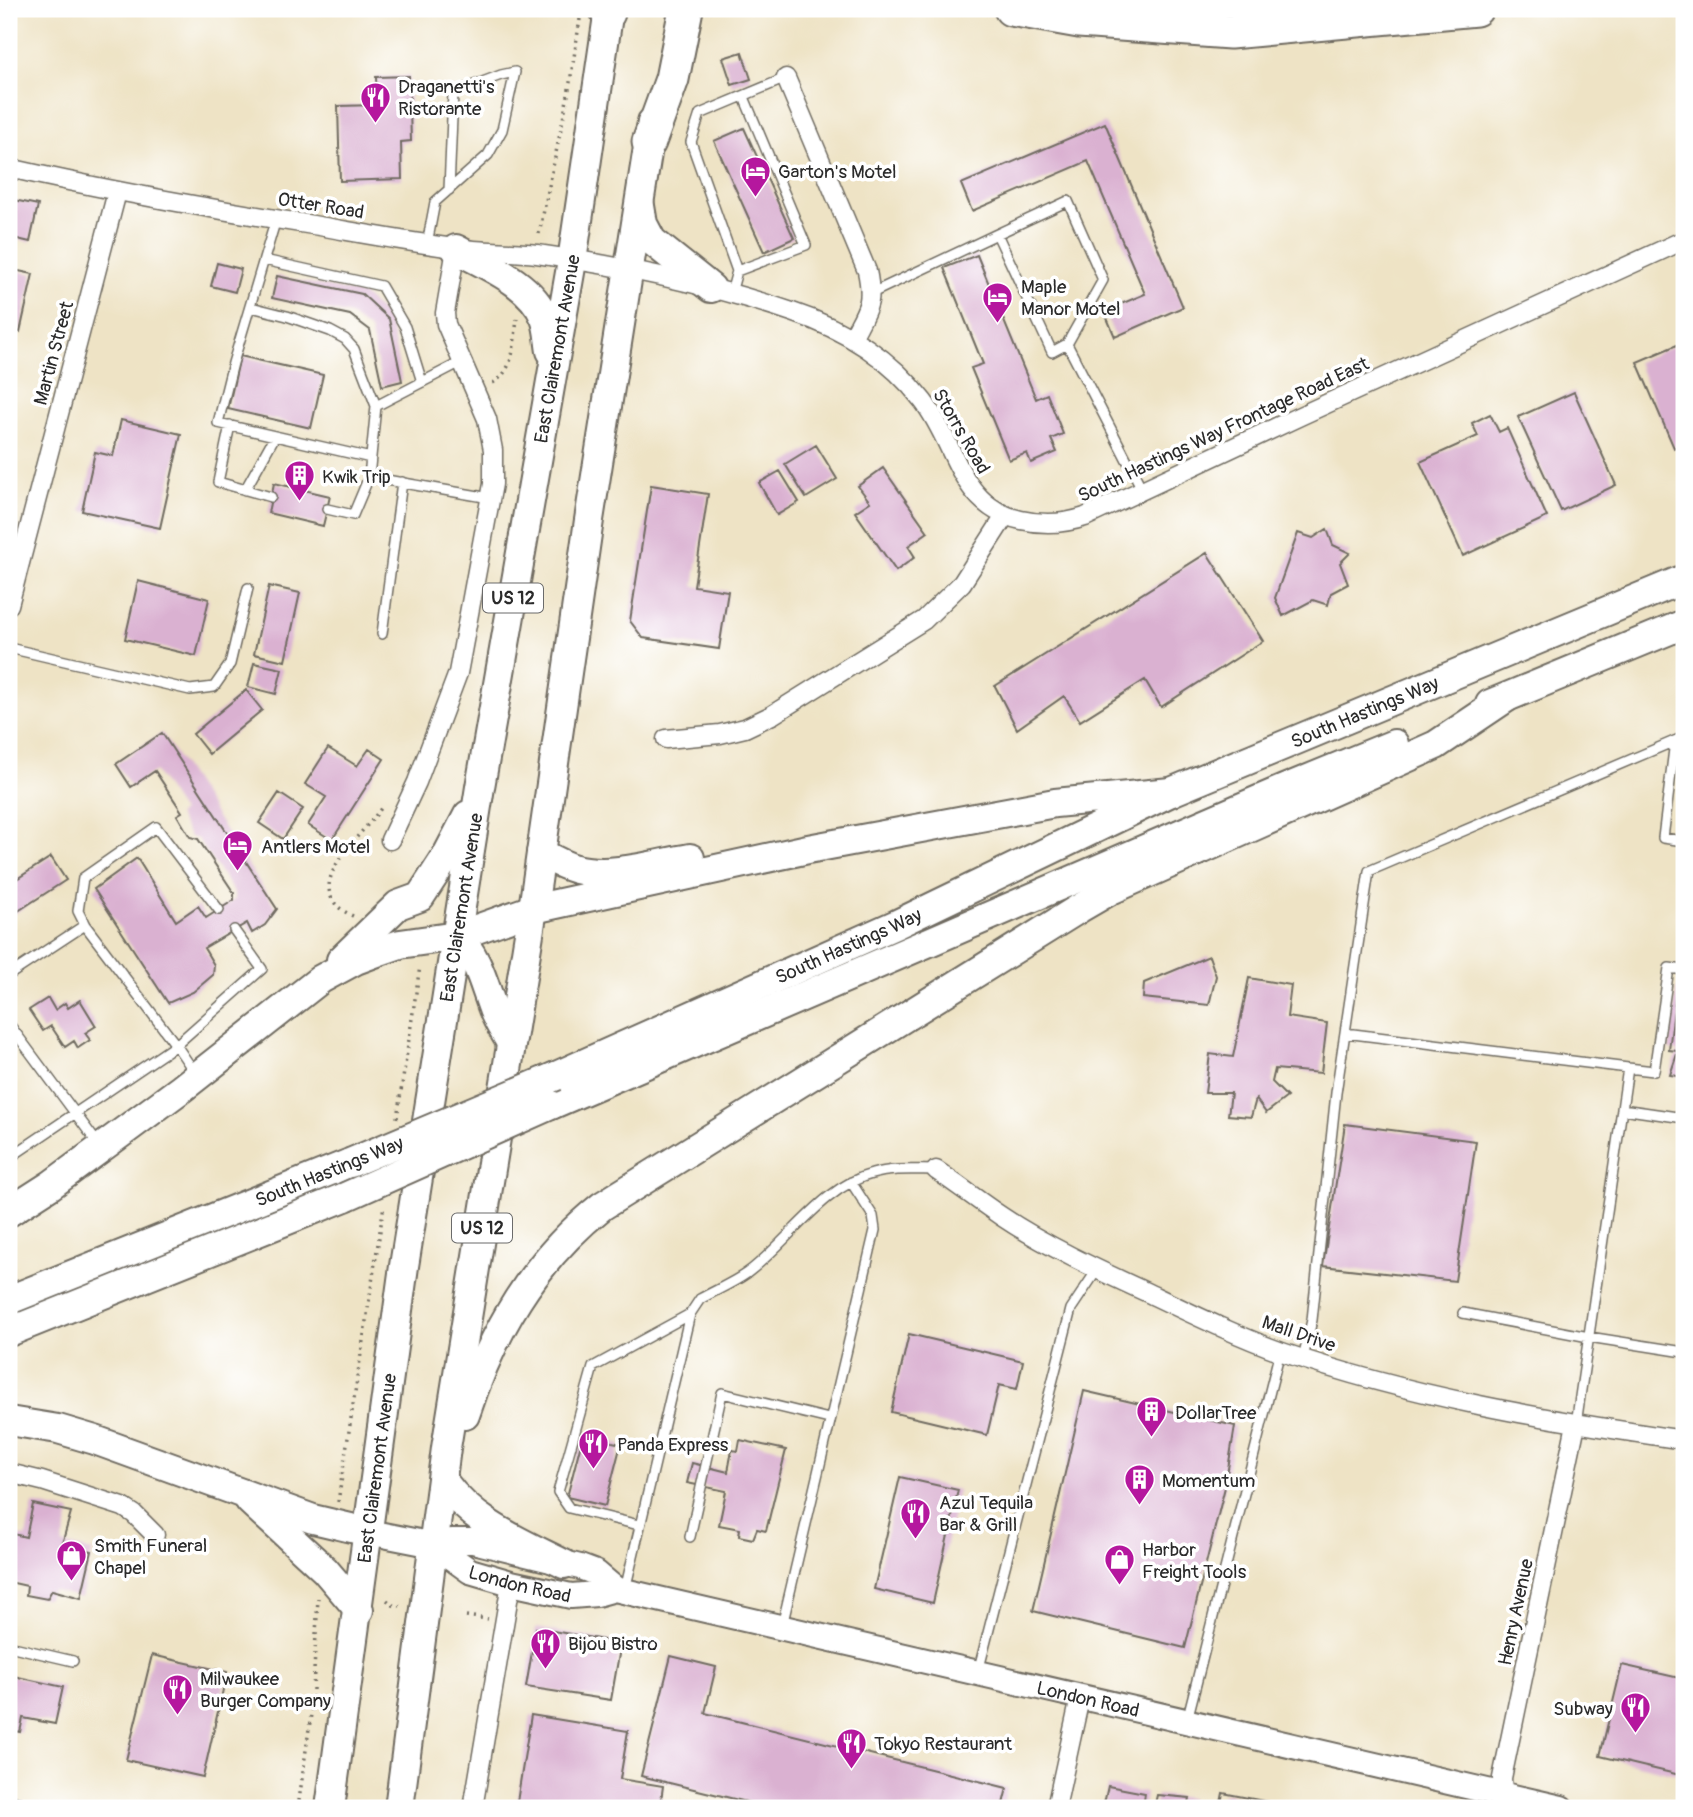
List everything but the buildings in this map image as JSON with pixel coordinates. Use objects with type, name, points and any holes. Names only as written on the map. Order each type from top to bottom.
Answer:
[{"type":"highway","points":[[649,142],[672,79],[686,9]]},
{"type":"highway","points":[[1011,9],[1079,21],[1230,32],[1461,10]]},
{"type":"main road","name":"US 12","points":[[399,1808],[446,1448],[533,909],[670,9]]},
{"type":"main road","name":"East Clairemont Avenue","points":[[330,1808],[404,1266],[480,787],[572,261],[601,10]]},
{"type":"main road","points":[[639,203],[643,224],[652,241],[721,290]]},
{"type":"main road","points":[[456,249],[524,290],[546,320],[553,370]]},
{"type":"main road","name":"South Hastings Way","points":[[9,1300],[350,1163],[556,1076],[897,924],[1171,792],[1684,579]]},
{"type":"main road","name":"South Hastings Way","points":[[9,1332],[345,1197],[551,1105],[1284,789],[1684,624]]},
{"type":"main road","points":[[564,1564],[485,1523],[463,1506],[443,1481],[484,1361],[505,1320],[551,1253],[574,1228],[602,1206],[842,1054],[1111,890],[1436,745],[1506,698]]},
{"type":"main road","points":[[9,1212],[102,1148],[321,979],[398,905],[420,897],[446,857],[480,787]]},
{"type":"main road","points":[[321,979],[356,960],[400,944],[457,936],[533,909],[808,849],[1055,803],[1171,792]]},
{"type":"main road","points":[[541,853],[575,869],[592,871],[617,870],[704,856],[808,849]]},
{"type":"main road","points":[[457,936],[474,958],[494,1013],[511,1043]]},
{"type":"main road","points":[[9,1421],[58,1429],[95,1440],[244,1495],[335,1525],[369,1532]]},
{"type":"main road","points":[[244,1495],[325,1570],[359,1610]]},
{"type":"street","points":[[786,78],[867,271],[872,293],[869,305],[852,338]]},
{"type":"street","name":"Otter Road","points":[[9,168],[117,192],[456,249],[536,254],[628,271]]},
{"type":"street","name":"Martin Street","points":[[9,605],[117,192]]},
{"type":"street","name":"South Hastings Way Frontage Road East","points":[[1004,516],[1041,524],[1071,522],[1107,508],[1142,489],[1684,240]]},
{"type":"street","points":[[390,840],[416,782],[458,673],[494,472],[487,419],[448,330],[445,313],[456,249]]},
{"type":"street","name":"Storrs Road","points":[[628,271],[721,290],[794,313],[852,338],[877,356],[913,389],[941,430],[972,491],[985,505],[1004,516]]},
{"type":"street","points":[[666,739],[720,734],[763,720],[924,620],[962,583],[1004,516]]},
{"type":"street","name":"Mall Drive","points":[[936,1170],[1003,1218],[1097,1269],[1210,1323],[1280,1351],[1413,1391],[1576,1424],[1684,1440]]},
{"type":"street","name":"Henry Avenue","points":[[1503,1802],[1502,1778],[1576,1424]]},
{"type":"street","points":[[9,1474],[42,1481],[123,1507],[155,1535]]},
{"type":"street","name":"London Road","points":[[369,1532],[434,1545],[452,1541],[473,1541],[596,1573],[620,1590],[1187,1722],[1503,1802],[1561,1808]]},
{"type":"street","name":"London Road","points":[[434,1545],[470,1571],[511,1583],[570,1596],[620,1590]]},
{"type":"street","points":[[473,1808],[511,1583]]},
{"type":"street","points":[[1056,1808],[1080,1698]]},
{"type":"lane","points":[[428,244],[435,202],[449,190],[488,155],[502,130],[515,72],[453,93],[449,190]]},
{"type":"lane","points":[[737,271],[691,142],[700,114],[786,78]]},
{"type":"lane","points":[[721,290],[737,271],[806,245],[744,97]]},
{"type":"lane","points":[[872,293],[997,234],[1068,201],[1103,280],[1067,344],[1052,352],[997,234]]},
{"type":"lane","points":[[276,219],[218,422],[371,458]]},
{"type":"lane","points":[[264,260],[382,286],[405,327],[422,382]]},
{"type":"lane","points":[[251,307],[287,316],[345,339],[354,349],[376,406],[369,477],[353,515],[327,509]]},
{"type":"lane","points":[[1067,344],[1142,489]]},
{"type":"lane","points":[[376,406],[463,361]]},
{"type":"lane","points":[[230,425],[218,482],[271,497]]},
{"type":"lane","points":[[245,490],[275,436]]},
{"type":"lane","points":[[369,477],[490,498]]},
{"type":"lane","points":[[382,634],[402,482]]},
{"type":"lane","points":[[9,648],[190,690],[214,687],[230,664],[248,588]]},
{"type":"lane","points":[[1681,740],[1663,838],[1684,841]]},
{"type":"lane","points":[[1303,1358],[1312,1321],[1336,1093],[1369,871],[1681,740]]},
{"type":"lane","points":[[197,1076],[85,925],[78,911],[83,878],[156,827],[219,910]]},
{"type":"lane","points":[[9,975],[85,925]]},
{"type":"lane","points":[[9,1158],[176,1045],[262,969],[234,930]]},
{"type":"lane","points":[[1345,1033],[1654,1071],[1669,968],[1684,970]]},
{"type":"lane","points":[[9,1024],[102,1148]]},
{"type":"lane","points":[[1576,1424],[1628,1069]]},
{"type":"lane","points":[[1622,1110],[1684,1118]]},
{"type":"lane","points":[[620,1590],[639,1525],[690,1314],[700,1299],[747,1273],[834,1194],[851,1182],[870,1174],[892,1170],[936,1170]]},
{"type":"lane","points":[[781,1628],[874,1230],[873,1216],[851,1182]]},
{"type":"lane","points":[[977,1674],[1071,1309],[1097,1269]]},
{"type":"lane","points":[[1463,1313],[1684,1352]]},
{"type":"lane","points":[[639,1525],[569,1508],[558,1492],[593,1367],[690,1314]]},
{"type":"lane","points":[[1187,1722],[1280,1351]]},
{"type":"lane","points":[[690,1537],[722,1393],[829,1419]]},
{"type":"lane","points":[[9,1646],[74,1661]]},
{"type":"lane","points":[[9,1800],[45,1808]]},
{"type":"path","points":[[536,254],[568,95],[601,10]]},
{"type":"path","points":[[475,388],[492,384],[506,372],[515,337],[519,300],[524,290]]},
{"type":"path","points":[[357,917],[347,913],[334,899],[330,887],[332,871],[388,797]]},
{"type":"path","points":[[395,1130],[425,939]]},
{"type":"path","points":[[335,1525],[385,1198]]},
{"type":"path","points":[[298,1808],[312,1707],[317,1601],[325,1570]]},
{"type":"path","points":[[387,1600],[393,1605],[401,1606]]},
{"type":"path","points":[[466,1616],[489,1620]]},
{"type":"place","name":"Draganetti's Ristorante","points":[[375,124]]},
{"type":"place","name":"Garton's Motel","points":[[755,198]]},
{"type":"place","name":"Maple Manor Motel","points":[[998,324]]},
{"type":"place","name":"Kwik Trip","points":[[299,503]]},
{"type":"place","name":"Antlers Motel","points":[[238,873]]},
{"type":"place","name":"DollarTree","points":[[1152,1439]]},
{"type":"place","name":"Panda Express","points":[[594,1471]]},
{"type":"place","name":"Momentum","points":[[1139,1507]]},
{"type":"place","name":"Azul Tequila Bar & Grill","points":[[916,1540]]},
{"type":"place","name":"Smith Funeral Chapel","points":[[71,1583]]},
{"type":"place","name":"Harbor Freight Tools","points":[[1119,1587]]},
{"type":"place","name":"Bijou Bistro","points":[[545,1670]]},
{"type":"place","name":"Milwaukee Burger Company","points":[[177,1716]]},
{"type":"place","name":"Subway","points":[[1636,1735]]},
{"type":"place","name":"Tokyo Restaurant","points":[[851,1770]]}]
